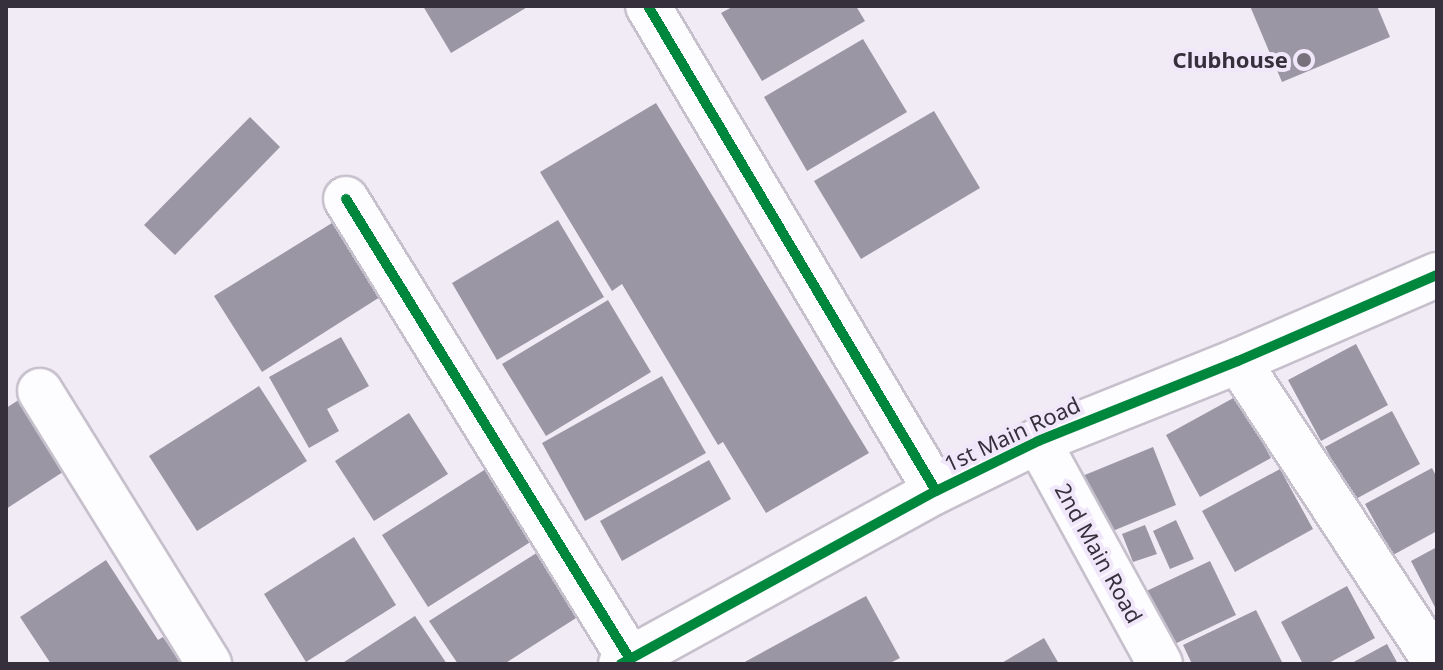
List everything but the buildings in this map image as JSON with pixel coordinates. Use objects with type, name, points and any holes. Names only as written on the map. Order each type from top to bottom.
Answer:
[{"type":"street","points":[[648,6],[936,491]]},
{"type":"street","points":[[346,199],[625,662]]},
{"type":"street","name":"1st Main Road","points":[[625,662],[936,491],[1038,441],[1238,361],[1437,275]]},
{"type":"street","points":[[1238,361],[1437,664]]},
{"type":"street","points":[[40,391],[209,664]]},
{"type":"street","name":"2nd Main Road","points":[[1038,441],[1160,664]]},
{"type":"cycle path","points":[[648,6],[936,491]]},
{"type":"cycle path","points":[[346,199],[630,659]]},
{"type":"cycle path","points":[[621,664],[936,491],[1038,441],[1238,361],[1437,275]]},
{"type":"place","name":"Clubhouse","points":[[1304,60]]}]
